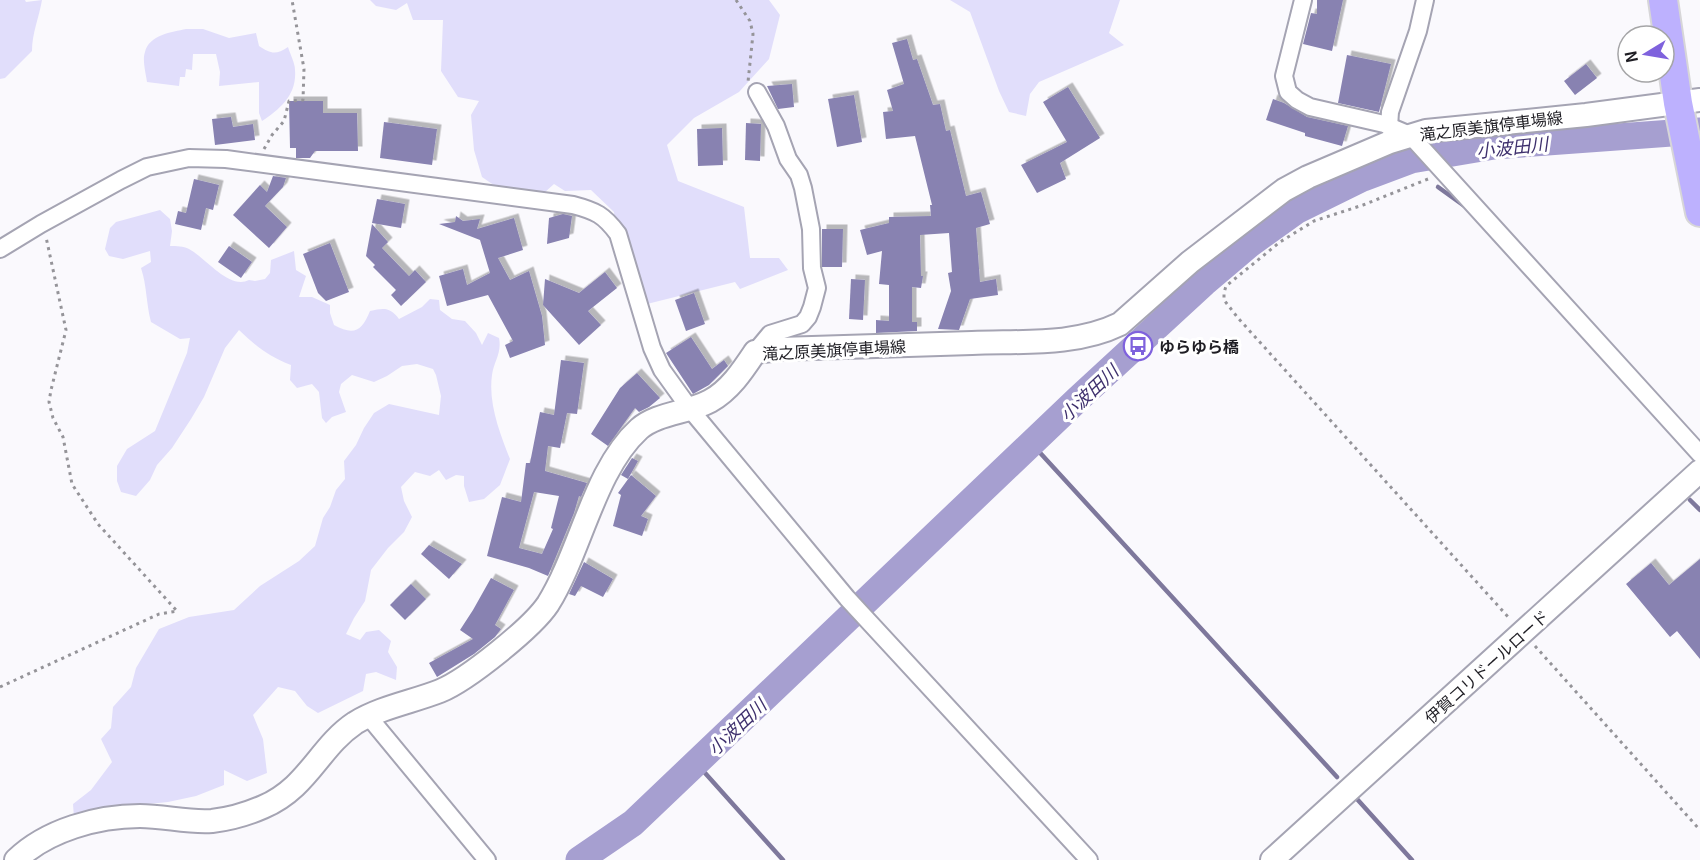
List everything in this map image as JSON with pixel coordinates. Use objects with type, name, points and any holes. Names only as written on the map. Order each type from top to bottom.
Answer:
[{"type":"highway","points":[[1663,0],[1686,113],[1700,212]]},
{"type":"main road","name":"滝之原美旗停車場線","points":[[16,860],[27,849],[57,833],[85,823],[139,816],[213,821],[256,810],[279,799],[296,787],[341,735],[354,724],[368,716],[442,690],[481,666],[547,606],[559,584],[613,460],[639,429],[650,422],[710,401],[726,389],[755,352],[1030,342],[1072,338],[1107,330],[1120,324],[1190,262],[1284,190],[1328,168],[1390,142],[1437,129],[1586,115],[1686,113]]},
{"type":"main road","name":"伊賀コリドールロード","points":[[1272,860],[1700,471]]},
{"type":"street","points":[[1303,0],[1284,76],[1288,92],[1310,107],[1407,137]]},
{"type":"street","points":[[1425,0],[1418,31],[1390,112],[1407,137],[1442,169],[1700,453]]},
{"type":"street","points":[[755,352],[770,334],[802,324],[808,317],[817,288],[812,268],[811,229],[799,175],[788,159],[776,126],[757,92]]},
{"type":"street","points":[[0,249],[41,224],[147,167],[189,158],[295,167],[573,205],[596,211],[608,220],[618,234],[652,348],[662,370],[690,409],[848,598],[1089,860]]},
{"type":"street","points":[[368,716],[487,860]]},
{"type":"path","points":[[255,164],[272,135],[284,121],[289,101],[303,100],[304,69],[292,0]]},
{"type":"path","points":[[736,0],[750,21],[753,33],[747,80],[757,92]]},
{"type":"path","points":[[1442,169],[1363,205],[1314,221],[1280,242],[1232,280],[1226,286],[1224,300],[1233,313],[1700,830]]},
{"type":"path","points":[[0,687],[159,614],[177,611],[98,524],[72,484],[63,437],[53,418],[50,402],[66,330],[47,240],[41,224]]},
{"type":"shaded area","points":[[0,0],[25,0],[26,2],[42,0],[32,51],[5,78],[0,79]]},
{"type":"shaded area","points":[[370,0],[769,0],[780,15],[769,59],[739,92],[694,118],[667,145],[678,181],[744,207],[750,258],[779,258],[788,270],[740,289],[735,282],[647,304],[629,296],[619,272],[614,212],[591,190],[565,191],[554,184],[544,193],[498,188],[482,177],[474,150],[471,115],[479,101],[458,97],[441,71],[443,20],[413,20],[407,3],[396,10],[376,6]]},
{"type":"shaded area","points":[[950,0],[1120,0],[1109,33],[1124,45],[1039,82],[1030,94],[1026,116],[1009,112],[970,12]]},
{"type":"shaded area","points":[[186,29],[203,29],[229,38],[256,33],[259,46],[267,51],[277,52],[288,47],[294,64],[295,79],[286,100],[262,121],[259,113],[259,82],[219,86],[220,72],[216,54],[193,54],[192,70],[186,69],[185,77],[180,77],[179,86],[147,82],[144,59],[147,46],[162,35]]},
{"type":"shaded area","points":[[160,210],[170,219],[172,231],[170,246],[189,249],[218,272],[234,281],[265,279],[270,273],[271,260],[294,251],[296,270],[306,276],[299,297],[312,297],[330,305],[334,325],[341,328],[356,330],[364,323],[370,311],[379,309],[390,310],[399,319],[422,307],[430,299],[439,300],[440,310],[452,319],[465,321],[476,333],[482,345],[488,333],[499,338],[499,353],[493,370],[491,386],[493,407],[510,459],[500,485],[484,499],[469,502],[464,486],[464,476],[456,475],[446,480],[439,470],[430,476],[415,472],[401,487],[404,501],[412,517],[404,532],[371,570],[365,601],[346,634],[360,640],[366,632],[379,630],[391,641],[388,652],[397,667],[396,680],[376,672],[366,674],[363,691],[318,713],[307,706],[295,691],[278,687],[253,715],[263,739],[267,773],[247,781],[224,770],[224,785],[196,796],[168,802],[119,807],[74,818],[73,804],[91,790],[112,762],[101,739],[111,728],[113,707],[131,687],[136,668],[159,629],[189,617],[234,610],[260,586],[299,561],[315,546],[323,518],[336,490],[345,479],[344,461],[374,413],[389,404],[439,415],[441,396],[436,375],[433,369],[417,364],[402,366],[374,382],[352,375],[341,384],[339,392],[346,412],[332,417],[326,423],[322,418],[319,392],[312,384],[297,388],[290,380],[291,365],[263,350],[239,330],[225,348],[204,397],[191,419],[172,448],[157,465],[150,480],[136,496],[121,492],[117,481],[117,466],[127,449],[155,431],[187,353],[190,338],[180,339],[151,322],[141,268],[151,262],[150,251],[123,259],[109,256],[105,249],[110,228],[116,222]]},
{"type":"building","points":[[1317,0],[1343,0],[1332,51],[1303,44],[1311,13],[1317,14]]},
{"type":"building","points":[[907,39],[913,60],[917,59],[933,105],[940,104],[946,131],[950,130],[966,196],[981,192],[990,224],[976,228],[980,282],[996,279],[998,295],[970,299],[959,330],[938,329],[951,291],[948,273],[952,272],[949,233],[920,235],[921,276],[923,276],[921,288],[912,287],[912,322],[917,322],[917,331],[876,333],[876,320],[889,321],[889,285],[879,284],[882,251],[867,255],[860,230],[889,223],[889,217],[931,216],[930,205],[932,205],[915,136],[886,139],[883,112],[893,111],[887,90],[904,84],[892,43]]},
{"type":"building","points":[[1347,55],[1391,64],[1379,112],[1338,103]]},
{"type":"building","points":[[1586,64],[1597,78],[1575,95],[1564,81]]},
{"type":"building","points":[[792,84],[794,107],[778,109],[767,86]]},
{"type":"building","points":[[1068,87],[1100,138],[1060,163],[1066,179],[1037,193],[1021,165],[1067,142],[1043,102]]},
{"type":"building","points":[[854,95],[862,142],[837,147],[828,99]]},
{"type":"building","points":[[1273,99],[1307,117],[1348,126],[1342,146],[1305,136],[1305,133],[1266,120]]},
{"type":"building","points":[[289,101],[323,101],[323,113],[357,113],[358,151],[315,151],[310,158],[296,158],[296,148],[290,148]]},
{"type":"building","points":[[231,117],[233,127],[253,124],[255,140],[215,145],[212,119]]},
{"type":"building","points":[[384,122],[437,129],[432,165],[380,158]]},
{"type":"building","points":[[746,123],[761,124],[760,161],[745,160]]},
{"type":"building","points":[[722,128],[723,165],[698,166],[697,129]]},
{"type":"building","points":[[273,176],[286,178],[283,187],[265,206],[287,227],[269,248],[233,215],[260,185],[267,192]]},
{"type":"building","points":[[194,179],[219,185],[213,210],[206,208],[201,230],[175,224],[178,211],[186,213]]},
{"type":"building","points":[[377,199],[405,204],[401,228],[372,223]]},
{"type":"building","points":[[563,214],[572,216],[569,238],[547,244],[549,218]]},
{"type":"building","points":[[456,216],[463,221],[480,219],[477,229],[514,218],[523,250],[498,258],[510,280],[529,271],[542,316],[545,345],[510,358],[505,345],[513,341],[488,295],[447,306],[439,276],[463,269],[467,285],[490,273],[480,240],[439,224],[455,222]]},
{"type":"building","points":[[372,224],[388,242],[382,248],[409,276],[415,270],[426,282],[401,306],[391,295],[396,290],[373,267],[375,265],[366,256]]},
{"type":"building","points":[[822,229],[843,229],[842,267],[822,267]]},
{"type":"building","points":[[330,243],[349,292],[326,301],[318,293],[303,254]]},
{"type":"building","points":[[229,246],[252,262],[241,278],[218,262]]},
{"type":"building","points":[[605,272],[617,288],[588,311],[601,325],[579,345],[543,305],[545,279],[579,293]]},
{"type":"building","points":[[851,279],[865,280],[863,320],[849,319]]},
{"type":"building","points":[[694,293],[705,324],[686,331],[675,300]]},
{"type":"building","points":[[691,337],[712,369],[724,360],[728,366],[709,385],[693,394],[666,353]]},
{"type":"building","points":[[561,360],[584,363],[577,414],[567,413],[560,448],[548,446],[545,471],[587,483],[581,497],[579,496],[548,576],[487,556],[502,497],[521,502],[526,463],[530,463],[540,412],[554,415]],"holes":[[[534,492],[559,496],[551,528],[553,529],[542,554],[519,548]]]},
{"type":"building","points":[[637,373],[660,398],[639,412],[635,408],[608,446],[591,434],[620,388]]},
{"type":"building","points":[[632,458],[638,461],[628,479],[621,475]]},
{"type":"building","points":[[631,475],[656,496],[641,516],[648,519],[642,536],[613,526],[621,495],[618,493]]},
{"type":"building","points":[[429,545],[462,564],[449,579],[421,554]]},
{"type":"building","points":[[1700,559],[1700,659],[1677,631],[1670,637],[1626,584],[1651,563],[1669,585]]},
{"type":"building","points":[[584,562],[613,579],[603,597],[581,586],[575,596],[569,594]]},
{"type":"building","points":[[491,578],[514,590],[495,625],[501,629],[474,654],[437,677],[429,663],[473,639],[460,630]]},
{"type":"building","points":[[411,584],[426,599],[405,620],[390,605]]},
{"type":"waterway","name":"小波田川","points":[[579,860],[633,823],[1078,399],[1204,283],[1250,244],[1296,211],[1363,178],[1411,160],[1494,146],[1700,131]]},
{"type":"waterway","points":[[1438,187],[1463,205]]},
{"type":"waterway","points":[[1032,444],[1337,777]]},
{"type":"waterway","points":[[1690,500],[1700,510]]},
{"type":"waterway","points":[[697,764],[783,860]]},
{"type":"waterway","points":[[1357,799],[1412,860]]},
{"type":"place","name":"ゆらゆら橋","points":[[1138,346]]}]
